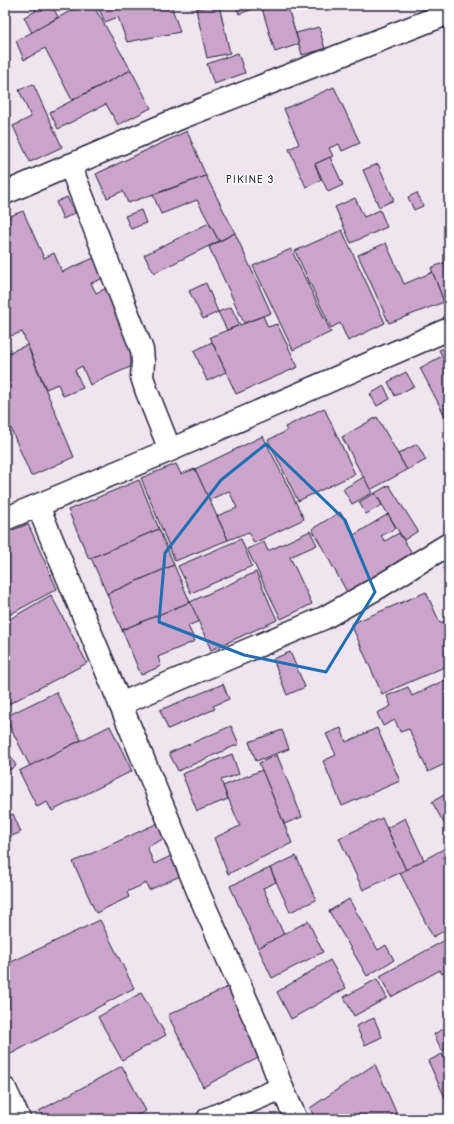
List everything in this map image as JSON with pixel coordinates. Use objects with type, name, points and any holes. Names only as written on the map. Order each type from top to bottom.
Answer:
[{"type":"street","points":[[5,193],[192,113],[449,14]]},
{"type":"street","points":[[70,165],[142,350],[142,377],[170,450]]},
{"type":"street","points":[[5,519],[170,450],[449,329]]},
{"type":"street","points":[[38,506],[200,896],[261,1033],[282,1088],[296,1119]]},
{"type":"street","points":[[120,704],[240,652],[324,618],[379,588],[449,544]]},
{"type":"street","points":[[208,1119],[282,1088]]},
{"type":"street","points":[[5,1089],[18,1119]]},
{"type":"highlighted area","points":[[266,444],[345,520],[375,592],[326,672],[244,655],[159,622],[165,553],[221,480]]},
{"type":"building","points":[[33,5],[52,5],[58,17],[32,33],[24,17],[36,11]]},
{"type":"building","points":[[81,5],[93,5],[131,70],[72,100],[45,48],[24,60],[16,41]]},
{"type":"building","points":[[97,5],[171,5],[180,32],[127,42],[118,17],[105,22]]},
{"type":"building","points":[[219,5],[230,53],[207,58],[196,9]]},
{"type":"building","points":[[236,5],[261,5],[261,6],[239,14]]},
{"type":"building","points":[[261,5],[287,5],[299,44],[275,52]]},
{"type":"building","points":[[319,27],[325,49],[302,55],[296,33]]},
{"type":"building","points":[[238,53],[245,73],[214,84],[207,64]]},
{"type":"building","points":[[131,70],[151,108],[118,125],[106,104],[58,129],[50,112]]},
{"type":"building","points":[[33,84],[62,147],[30,162],[13,126],[31,117],[19,90]]},
{"type":"building","points":[[334,87],[360,143],[342,151],[339,144],[329,148],[333,156],[315,164],[321,180],[306,187],[289,149],[299,144],[284,109]]},
{"type":"building","points":[[187,131],[206,176],[128,203],[123,191],[107,198],[96,174]]},
{"type":"building","points":[[330,157],[343,185],[328,192],[315,164]]},
{"type":"building","points":[[378,164],[394,200],[379,207],[363,170]]},
{"type":"building","points":[[206,176],[235,233],[219,241],[197,200],[161,214],[153,195]]},
{"type":"building","points":[[417,193],[423,206],[414,210],[408,197]]},
{"type":"building","points":[[67,197],[75,213],[63,219],[56,202]]},
{"type":"building","points":[[355,198],[364,217],[380,210],[387,227],[351,243],[335,207]]},
{"type":"building","points":[[141,210],[146,223],[131,229],[125,216]]},
{"type":"building","points":[[23,211],[44,258],[54,253],[62,272],[96,257],[104,278],[91,283],[96,293],[109,287],[139,363],[90,385],[82,366],[75,370],[83,388],[63,396],[58,384],[46,389],[22,332],[5,338],[5,218]]},
{"type":"building","points":[[209,223],[219,241],[154,273],[144,255]]},
{"type":"building","points":[[342,230],[385,323],[348,341],[340,323],[331,328],[295,251]]},
{"type":"building","points":[[235,233],[271,313],[244,323],[209,247]]},
{"type":"building","points":[[386,243],[404,284],[433,272],[444,302],[389,323],[358,255]]},
{"type":"building","points":[[291,249],[331,332],[293,350],[253,266]]},
{"type":"building","points":[[448,261],[449,300],[444,302],[431,268]]},
{"type":"building","points":[[206,283],[218,312],[203,319],[189,291]]},
{"type":"building","points":[[231,307],[240,325],[227,330],[218,312]]},
{"type":"building","points":[[263,316],[268,327],[277,324],[298,367],[236,394],[210,337]]},
{"type":"building","points":[[212,342],[226,372],[207,381],[194,351]]},
{"type":"building","points":[[27,345],[74,457],[31,476],[5,415],[5,354]]},
{"type":"building","points":[[449,346],[449,369],[439,350]]},
{"type":"building","points":[[442,356],[449,369],[449,417],[446,418],[420,368]]},
{"type":"building","points":[[406,372],[414,386],[395,396],[388,382]]},
{"type":"building","points":[[384,386],[390,399],[377,406],[370,394]]},
{"type":"building","points":[[324,408],[355,474],[298,501],[268,440],[287,431],[285,427]]},
{"type":"building","points":[[377,417],[407,470],[370,490],[342,437]]},
{"type":"building","points":[[263,436],[304,519],[254,543],[249,532],[228,540],[217,516],[237,508],[229,491],[209,500],[195,469]]},
{"type":"building","points":[[417,444],[426,460],[407,470],[398,454]]},
{"type":"building","points":[[449,446],[449,459],[443,450]]},
{"type":"building","points":[[176,464],[181,474],[195,469],[228,540],[175,561],[141,478]]},
{"type":"building","points":[[364,477],[372,493],[352,504],[343,489]]},
{"type":"building","points":[[5,478],[8,486],[5,487]]},
{"type":"building","points":[[139,480],[159,529],[89,559],[68,510]]},
{"type":"building","points":[[389,485],[418,531],[404,540],[375,493]]},
{"type":"building","points":[[375,493],[382,505],[366,514],[359,502]]},
{"type":"building","points":[[340,512],[354,535],[388,514],[396,528],[381,536],[385,541],[399,533],[414,556],[347,592],[312,529]]},
{"type":"building","points":[[28,524],[57,589],[5,617],[5,533]]},
{"type":"building","points":[[159,529],[174,565],[107,594],[91,558]]},
{"type":"building","points":[[310,531],[317,545],[290,557],[312,604],[281,619],[247,549],[264,542],[268,551]]},
{"type":"building","points":[[241,539],[252,566],[191,593],[178,566]]},
{"type":"building","points":[[174,565],[190,602],[122,630],[107,594]]},
{"type":"building","points":[[256,572],[277,620],[211,650],[190,602]]},
{"type":"building","points":[[426,592],[440,623],[449,619],[449,641],[446,642],[449,649],[449,665],[382,694],[351,624]]},
{"type":"building","points":[[51,595],[87,663],[5,706],[5,622]]},
{"type":"building","points":[[190,602],[199,621],[188,626],[195,641],[158,657],[161,666],[141,675],[122,630]]},
{"type":"building","points":[[290,652],[305,687],[287,695],[273,659]]},
{"type":"building","points":[[449,678],[449,762],[428,772],[409,729],[400,732],[395,720],[383,726],[377,713],[391,706],[387,696],[408,687],[412,696]]},
{"type":"building","points":[[223,684],[229,699],[213,706],[215,709],[168,729],[160,710]]},
{"type":"building","points":[[56,692],[81,740],[30,766],[5,717]]},
{"type":"building","points":[[110,726],[132,771],[52,811],[47,802],[37,807],[19,771]]},
{"type":"building","points":[[231,726],[239,744],[178,771],[169,753]]},
{"type":"building","points":[[341,728],[346,742],[377,728],[400,781],[342,806],[323,761],[336,755],[326,734]]},
{"type":"building","points":[[282,730],[289,749],[256,761],[249,742]]},
{"type":"building","points":[[5,745],[16,766],[5,772]]},
{"type":"building","points":[[232,754],[239,774],[221,780],[228,799],[197,811],[182,774]]},
{"type":"building","points":[[277,755],[302,817],[284,824],[259,763]]},
{"type":"building","points":[[262,770],[292,843],[228,874],[214,838],[240,826],[223,786]]},
{"type":"building","points":[[449,792],[449,832],[432,802]]},
{"type":"building","points":[[13,814],[21,832],[5,839],[5,817]]},
{"type":"building","points":[[382,818],[406,870],[363,890],[339,838]]},
{"type":"building","points":[[405,818],[424,860],[406,870],[387,828]]},
{"type":"building","points":[[158,823],[165,838],[147,847],[154,864],[171,856],[180,876],[149,890],[146,883],[127,892],[129,897],[96,913],[73,862]]},
{"type":"building","points":[[449,846],[449,884],[447,886],[449,889],[449,928],[433,937],[400,873]]},
{"type":"building","points":[[296,856],[316,900],[290,912],[270,868]]},
{"type":"building","points":[[270,868],[276,882],[263,888],[284,935],[258,948],[230,886]]},
{"type":"building","points":[[349,899],[378,950],[386,945],[394,960],[367,976],[329,911]]},
{"type":"building","points":[[100,920],[134,988],[9,1055],[5,1047],[5,965]]},
{"type":"building","points":[[308,921],[323,952],[272,978],[258,948]]},
{"type":"building","points":[[447,939],[449,943],[449,970],[442,974],[440,970],[391,997],[380,976]]},
{"type":"building","points":[[330,960],[346,988],[291,1019],[277,992]]},
{"type":"building","points":[[377,979],[387,998],[354,1016],[344,997]]},
{"type":"building","points":[[230,986],[262,1056],[203,1087],[168,1015]]},
{"type":"building","points":[[141,993],[166,1035],[122,1060],[98,1017]]},
{"type":"building","points":[[374,1018],[382,1037],[365,1045],[356,1026]]},
{"type":"building","points":[[449,1026],[449,1048],[442,1051],[434,1034]]},
{"type":"building","points":[[442,1054],[449,1069],[449,1106],[428,1061]]},
{"type":"building","points":[[375,1064],[399,1119],[315,1119],[310,1108]]},
{"type":"building","points":[[122,1066],[146,1111],[130,1119],[43,1119],[39,1111]]},
{"type":"building","points":[[421,1114],[424,1119],[413,1119]]},
{"type":"district","name":"PIKINE 3","points":[[250,179]]}]
